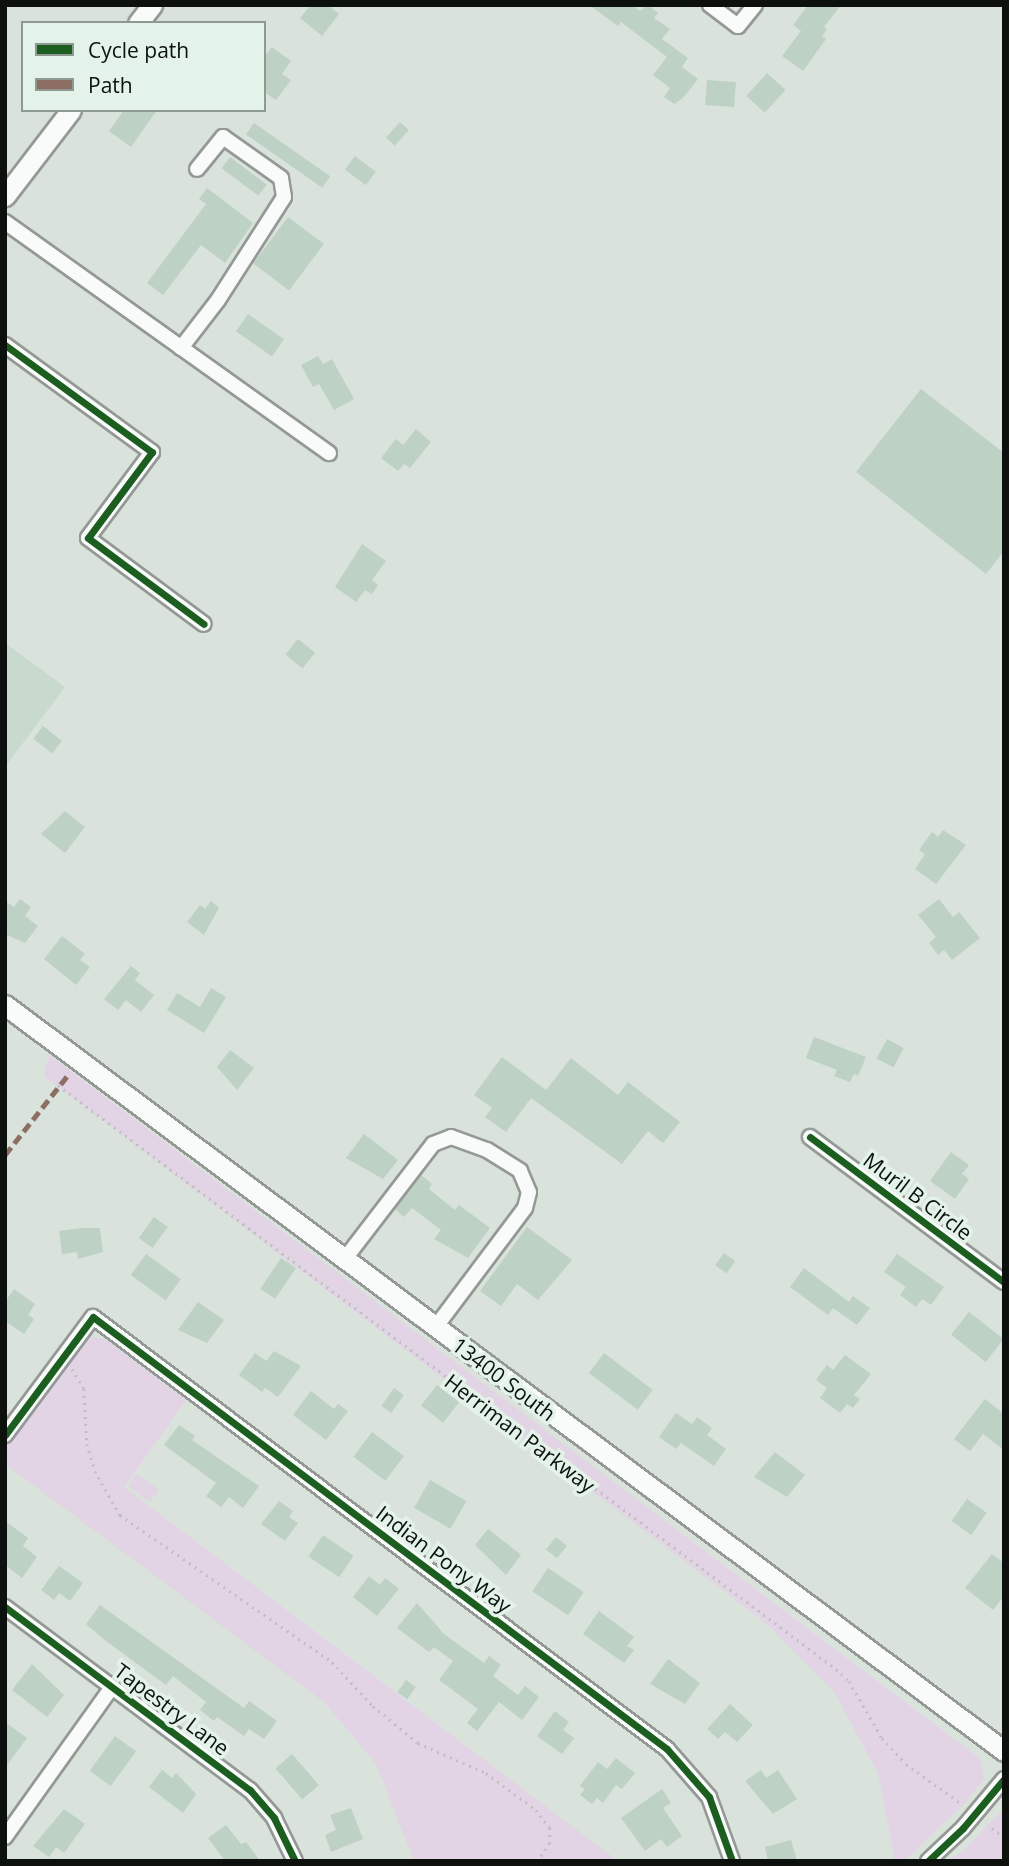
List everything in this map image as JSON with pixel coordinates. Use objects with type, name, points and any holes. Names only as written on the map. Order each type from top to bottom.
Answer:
[{"type":"main road","points":[[140,21],[152,5]]},
{"type":"main road","points":[[5,196],[69,112]]},
{"type":"main road","name":"13400 South","points":[[5,1006],[1004,1751]]},
{"type":"street","points":[[710,5],[738,26],[755,5]]},
{"type":"street","points":[[181,348],[218,300],[284,197],[281,178],[223,137],[197,169]]},
{"type":"street","points":[[5,222],[329,453]]},
{"type":"street","points":[[5,345],[152,452],[89,538],[204,624]]},
{"type":"street","points":[[344,1260],[433,1144],[451,1137],[487,1150],[520,1171],[529,1192],[525,1208],[435,1328]]},
{"type":"street","name":"Muril B Circle","points":[[810,1137],[1004,1282]]},
{"type":"street","name":"Indian Pony Way","points":[[5,1435],[93,1317],[679,1759],[717,1811],[732,1861]]},
{"type":"street","name":"Tapestry Lane","points":[[5,1607],[250,1790],[274,1818],[295,1861]]},
{"type":"street","points":[[5,1837],[113,1687]]},
{"type":"street","points":[[929,1861],[963,1828],[1004,1779]]},
{"type":"path","points":[[67,1365],[83,1389],[87,1444],[95,1471],[120,1515],[332,1662],[373,1706],[418,1743],[486,1773],[519,1796],[550,1828],[550,1843],[538,1861]]},
{"type":"path","points":[[992,1828],[1004,1837]]},
{"type":"shaded area","points":[[5,643],[65,687],[5,767]]},
{"type":"shaded area","points":[[49,1055],[980,1759],[984,1779],[965,1803],[904,1861],[895,1861],[878,1773],[833,1690],[766,1623],[44,1076]]},
{"type":"shaded area","points":[[94,1337],[106,1340],[186,1400],[124,1487],[618,1861],[414,1861],[376,1764],[324,1702],[5,1464],[5,1447],[82,1345]]},
{"type":"shaded area","points":[[137,1474],[159,1490],[150,1502],[128,1486]]},
{"type":"shaded area","points":[[1004,1808],[1004,1861],[949,1861],[965,1849]]},
{"type":"building","points":[[311,5],[328,5],[339,14],[322,36],[300,18]]},
{"type":"building","points":[[589,5],[632,5],[640,11],[648,5],[658,13],[654,18],[670,29],[662,39],[688,58],[682,67],[698,79],[683,98],[674,104],[664,97],[670,88],[653,75],[667,57],[621,22],[618,26]]},
{"type":"building","points":[[808,5],[841,5],[824,27],[827,29],[822,36],[826,39],[803,71],[782,56],[801,31],[793,25]]},
{"type":"building","points":[[272,47],[291,61],[282,74],[291,80],[276,100],[266,93],[266,54]]},
{"type":"building","points":[[767,73],[786,90],[765,113],[746,96]]},
{"type":"building","points":[[707,80],[736,82],[734,107],[705,105]]},
{"type":"building","points":[[123,112],[156,112],[131,147],[109,131]]},
{"type":"building","points":[[400,122],[409,130],[395,146],[386,138]]},
{"type":"building","points":[[254,123],[330,176],[322,188],[246,134]]},
{"type":"building","points":[[355,156],[376,172],[366,185],[345,170]]},
{"type":"building","points":[[230,157],[267,185],[258,196],[222,168]]},
{"type":"building","points":[[207,188],[253,223],[225,263],[201,245],[163,295],[147,283],[206,204],[199,199]]},
{"type":"building","points":[[288,217],[324,244],[289,290],[253,263]]},
{"type":"building","points":[[248,314],[284,339],[272,356],[236,331]]},
{"type":"building","points":[[318,356],[323,364],[332,359],[354,399],[334,410],[319,384],[313,387],[301,365]]},
{"type":"building","points":[[921,389],[1004,453],[1004,551],[986,574],[856,472]]},
{"type":"building","points":[[416,429],[431,442],[410,468],[404,464],[398,471],[381,458],[396,439],[403,445]]},
{"type":"building","points":[[362,544],[386,561],[372,580],[378,585],[372,594],[365,590],[356,602],[335,587]]},
{"type":"building","points":[[298,639],[315,653],[303,668],[285,655]]},
{"type":"building","points":[[43,726],[62,741],[52,753],[33,739]]},
{"type":"building","points":[[65,811],[85,827],[65,853],[41,834]]},
{"type":"building","points":[[943,830],[966,845],[936,884],[915,869],[925,854],[919,850],[932,832],[938,837]]},
{"type":"building","points":[[20,899],[31,907],[25,916],[38,926],[25,943],[5,934],[5,901],[14,907]]},
{"type":"building","points":[[939,899],[953,917],[959,912],[980,938],[952,960],[944,950],[938,955],[929,943],[936,937],[918,915]]},
{"type":"building","points":[[211,901],[219,908],[204,935],[187,922],[200,905],[205,909]]},
{"type":"building","points":[[62,936],[85,954],[80,960],[90,967],[76,985],[44,959]]},
{"type":"building","points":[[131,966],[140,973],[135,980],[154,995],[141,1012],[126,1000],[118,1010],[104,999]]},
{"type":"building","points":[[211,988],[226,997],[204,1033],[167,1010],[177,993],[200,1007]]},
{"type":"building","points":[[814,1037],[866,1057],[858,1076],[854,1074],[850,1082],[834,1076],[837,1070],[806,1058]]},
{"type":"building","points":[[887,1039],[904,1048],[893,1067],[877,1058]]},
{"type":"building","points":[[230,1050],[254,1068],[237,1090],[217,1067]]},
{"type":"building","points":[[502,1057],[546,1090],[571,1058],[618,1095],[628,1082],[680,1122],[663,1143],[648,1131],[622,1164],[531,1098],[506,1132],[485,1117],[492,1108],[474,1095]]},
{"type":"building","points":[[364,1134],[398,1160],[383,1179],[346,1158]]},
{"type":"building","points":[[951,1152],[969,1165],[962,1174],[969,1179],[955,1199],[930,1181]]},
{"type":"building","points":[[421,1175],[432,1184],[429,1189],[455,1210],[459,1205],[490,1228],[468,1258],[434,1239],[441,1230],[412,1208],[404,1217],[395,1209]]},
{"type":"building","points":[[154,1217],[168,1227],[152,1248],[139,1238]]},
{"type":"building","points":[[527,1227],[572,1260],[538,1300],[517,1284],[501,1306],[480,1291]]},
{"type":"building","points":[[100,1228],[103,1252],[78,1259],[77,1252],[62,1254],[59,1231]]},
{"type":"building","points":[[724,1253],[735,1261],[727,1273],[715,1265]]},
{"type":"building","points":[[146,1254],[181,1279],[166,1300],[131,1275]]},
{"type":"building","points":[[897,1254],[944,1287],[931,1305],[922,1299],[916,1307],[900,1295],[906,1287],[884,1272]]},
{"type":"building","points":[[281,1258],[296,1268],[275,1299],[260,1289]]},
{"type":"building","points":[[804,1268],[849,1302],[853,1296],[870,1308],[857,1325],[833,1308],[828,1315],[790,1287]]},
{"type":"building","points":[[14,1289],[35,1304],[28,1315],[34,1319],[24,1334],[5,1321],[5,1302]]},
{"type":"building","points":[[198,1302],[224,1320],[207,1343],[178,1330]]},
{"type":"building","points":[[969,1312],[1004,1339],[986,1362],[951,1335]]},
{"type":"building","points":[[274,1351],[301,1366],[278,1397],[265,1388],[262,1392],[239,1375],[255,1353],[266,1361]]},
{"type":"building","points":[[604,1353],[653,1390],[638,1410],[589,1373]]},
{"type":"building","points":[[845,1355],[871,1374],[854,1395],[860,1399],[853,1408],[847,1404],[840,1413],[820,1398],[827,1388],[816,1380],[827,1365],[833,1370]]},
{"type":"building","points":[[437,1385],[459,1402],[443,1423],[421,1405]]},
{"type":"building","points":[[394,1388],[404,1395],[391,1413],[381,1406]]},
{"type":"building","points":[[311,1391],[334,1409],[338,1404],[348,1411],[326,1440],[293,1415]]},
{"type":"building","points":[[985,1399],[1004,1414],[1004,1450],[983,1434],[970,1451],[954,1439]]},
{"type":"building","points":[[676,1413],[692,1424],[697,1417],[712,1428],[707,1435],[726,1449],[714,1466],[681,1443],[676,1449],[659,1437]]},
{"type":"building","points":[[179,1425],[195,1436],[192,1440],[259,1486],[243,1508],[229,1497],[221,1507],[206,1496],[216,1483],[164,1445]]},
{"type":"building","points":[[372,1432],[404,1456],[385,1481],[353,1457]]},
{"type":"building","points":[[775,1452],[805,1475],[787,1497],[754,1477]]},
{"type":"building","points":[[430,1480],[466,1501],[450,1529],[414,1508]]},
{"type":"building","points":[[967,1499],[987,1513],[971,1535],[952,1521]]},
{"type":"building","points":[[279,1501],[293,1511],[289,1517],[298,1523],[285,1541],[261,1524]]},
{"type":"building","points":[[5,1521],[28,1538],[23,1546],[37,1557],[22,1578],[5,1565]]},
{"type":"building","points":[[488,1529],[521,1555],[506,1575],[475,1545]]},
{"type":"building","points":[[323,1535],[354,1556],[339,1577],[308,1557]]},
{"type":"building","points":[[556,1537],[567,1546],[557,1558],[546,1549]]},
{"type":"building","points":[[992,1554],[1004,1563],[1004,1596],[993,1610],[965,1588]]},
{"type":"building","points":[[59,1566],[83,1583],[70,1601],[59,1593],[54,1600],[41,1590]]},
{"type":"building","points":[[548,1568],[584,1592],[568,1615],[532,1591]]},
{"type":"building","points":[[369,1576],[380,1585],[385,1578],[399,1589],[377,1616],[353,1597]]},
{"type":"building","points":[[417,1603],[444,1634],[484,1663],[489,1656],[501,1665],[493,1676],[518,1695],[525,1686],[539,1697],[522,1720],[499,1702],[477,1731],[467,1723],[478,1709],[439,1680],[453,1661],[434,1647],[429,1652],[397,1628]]},
{"type":"building","points":[[100,1605],[244,1708],[249,1701],[277,1721],[264,1739],[249,1729],[244,1736],[217,1717],[214,1721],[200,1710],[206,1702],[173,1676],[166,1685],[106,1641],[86,1624]]},
{"type":"building","points":[[599,1611],[634,1637],[627,1646],[634,1650],[624,1663],[583,1634]]},
{"type":"building","points":[[668,1659],[700,1683],[685,1704],[650,1684]]},
{"type":"building","points":[[32,1664],[64,1695],[47,1717],[12,1690]]},
{"type":"building","points":[[406,1680],[416,1687],[407,1699],[397,1692]]},
{"type":"building","points":[[730,1704],[753,1725],[737,1742],[725,1732],[718,1739],[707,1729]]},
{"type":"building","points":[[555,1711],[569,1722],[563,1730],[574,1738],[562,1754],[537,1736]]},
{"type":"building","points":[[5,1722],[27,1738],[5,1768]]},
{"type":"building","points":[[115,1736],[136,1751],[111,1786],[90,1771]]},
{"type":"building","points":[[292,1754],[319,1785],[302,1799],[275,1768]]},
{"type":"building","points":[[616,1758],[635,1773],[622,1789],[616,1785],[603,1803],[597,1798],[592,1804],[580,1795],[585,1789],[580,1786],[598,1762],[607,1769]]},
{"type":"building","points":[[162,1770],[172,1778],[176,1773],[196,1794],[183,1813],[149,1787]]},
{"type":"building","points":[[761,1770],[766,1778],[778,1770],[797,1799],[773,1814],[745,1781]]},
{"type":"building","points":[[662,1789],[671,1803],[663,1808],[682,1836],[667,1847],[661,1839],[645,1851],[621,1818]]},
{"type":"building","points":[[351,1808],[363,1839],[331,1852],[325,1835],[336,1830],[330,1815]]},
{"type":"building","points":[[64,1809],[85,1824],[64,1853],[56,1847],[49,1857],[33,1846]]},
{"type":"building","points":[[226,1825],[241,1844],[246,1842],[260,1861],[225,1861],[208,1838]]},
{"type":"building","points":[[791,1840],[797,1861],[768,1861],[765,1847]]},
{"type":"marked path","points":[[5,1155],[68,1075]]},
{"type":"cycle path","points":[[5,345],[152,452],[88,538],[204,624]]},
{"type":"cycle path","points":[[810,1137],[1004,1282]]},
{"type":"cycle path","points":[[5,1435],[93,1317],[667,1749],[709,1797],[732,1861]]},
{"type":"cycle path","points":[[5,1607],[250,1790],[274,1818],[295,1861]]},
{"type":"cycle path","points":[[928,1861],[963,1828],[1004,1779]]}]
